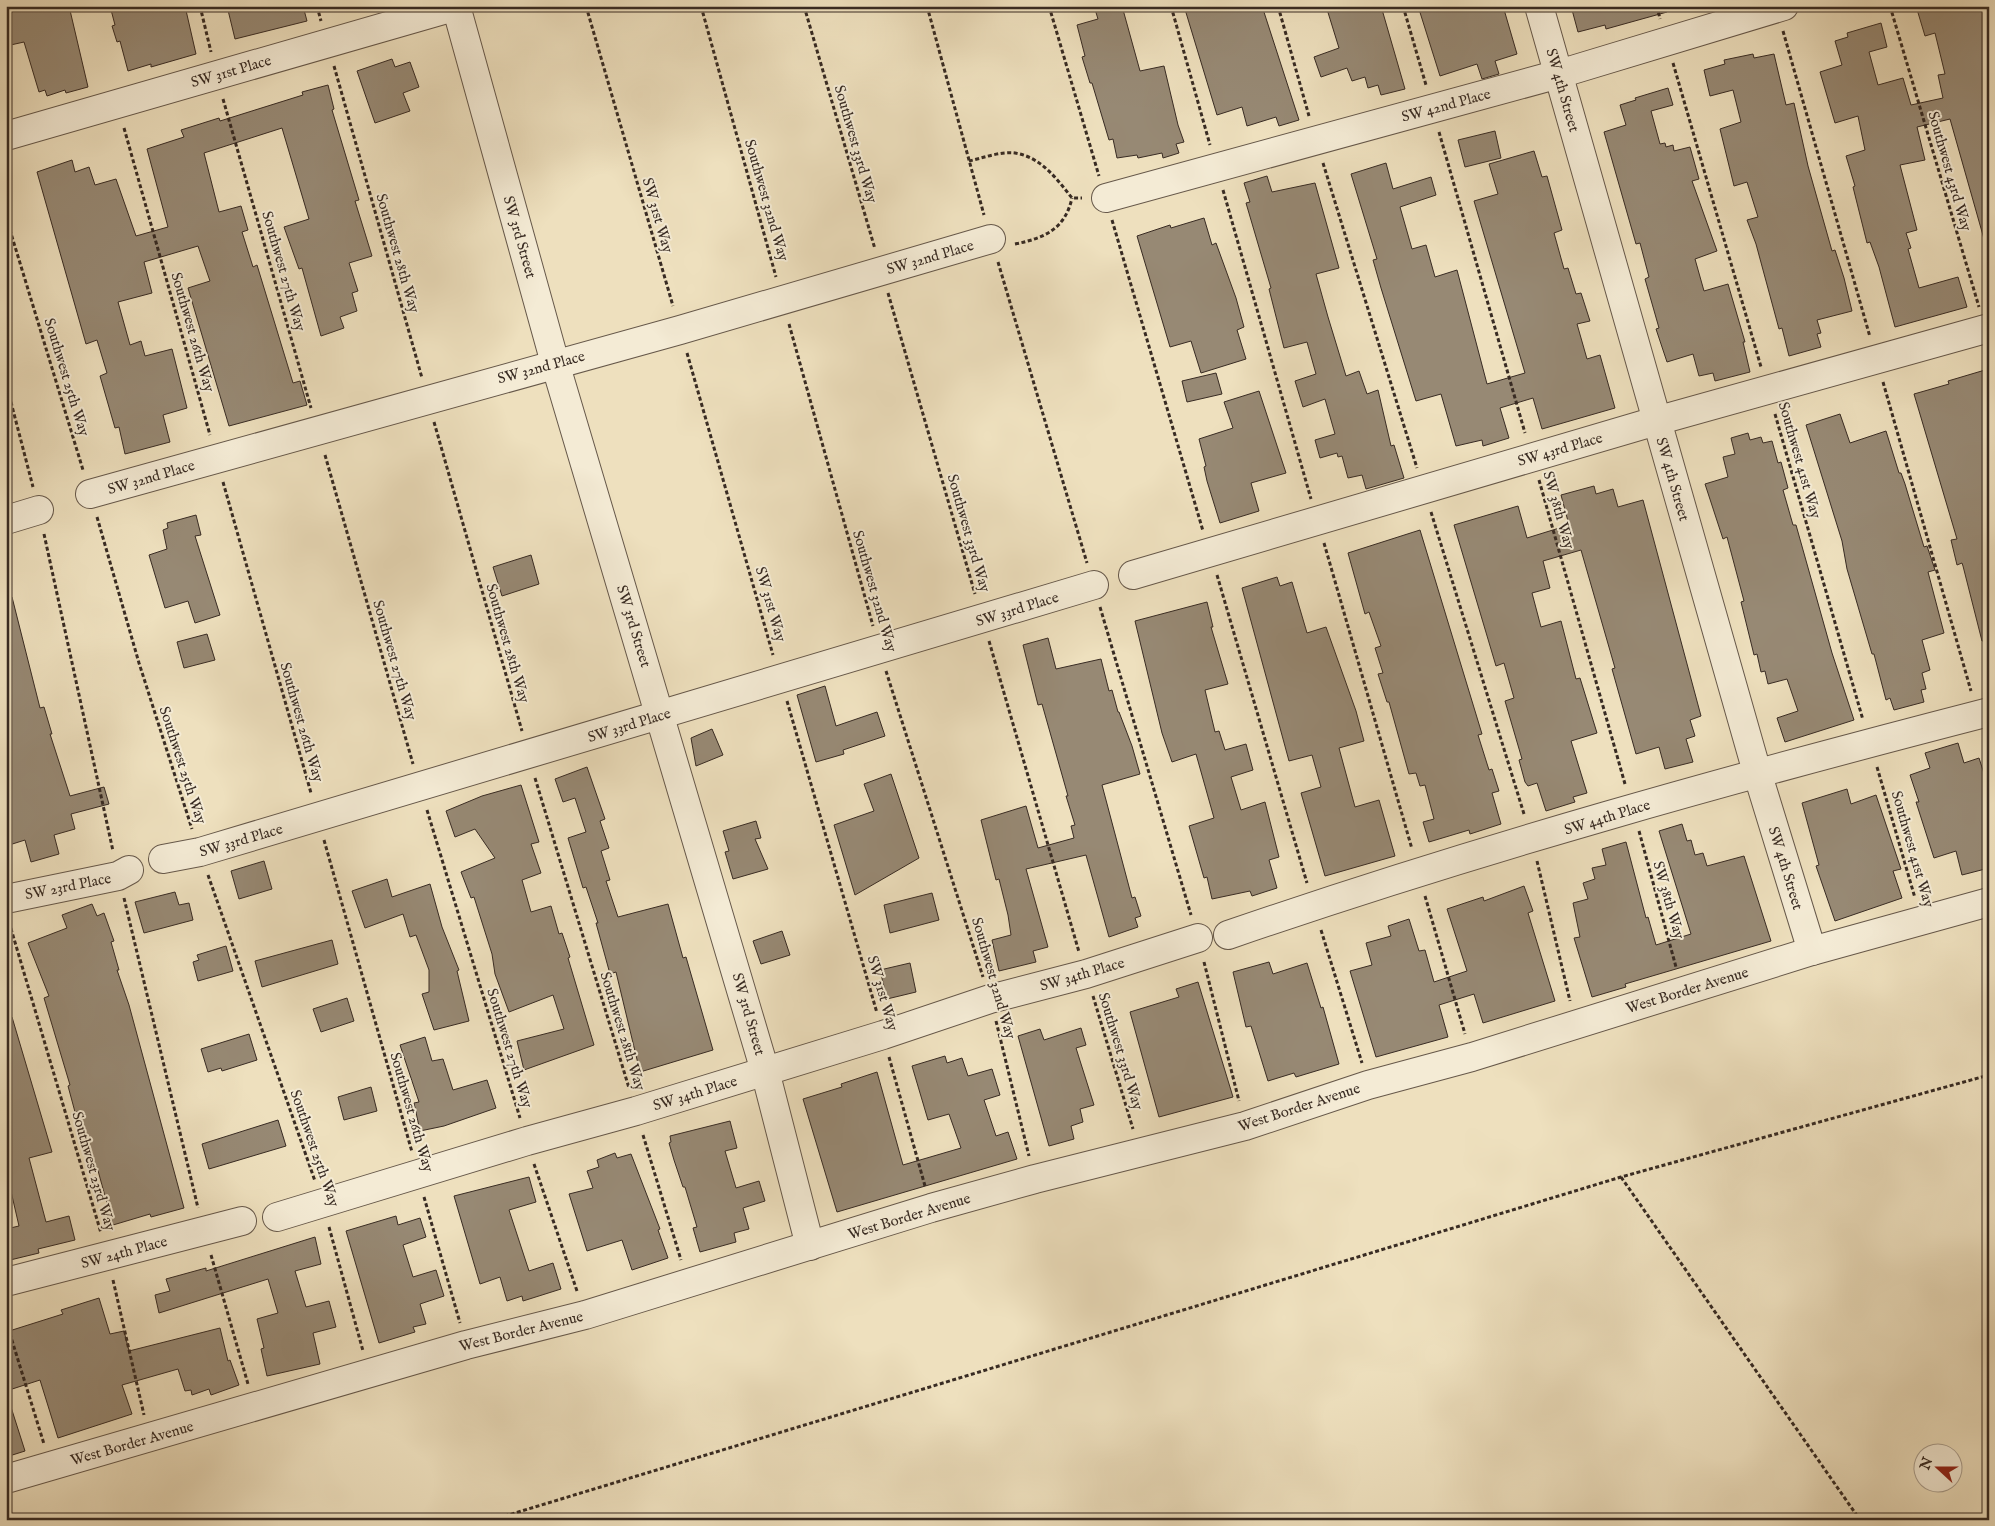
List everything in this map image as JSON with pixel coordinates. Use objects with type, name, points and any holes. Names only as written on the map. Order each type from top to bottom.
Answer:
[{"type":"street","name":"SW 31st Place","points":[[6,136],[456,6]]},
{"type":"street","name":"SW 3rd Street","points":[[456,6],[555,363],[765,1071],[810,1246]]},
{"type":"street","name":"SW 4th Street","points":[[1539,6],[1757,772],[1812,951]]},
{"type":"street","name":"SW 42nd Place","points":[[1106,198],[1559,74],[1784,6]]},
{"type":"street","name":"SW 32nd Place","points":[[90,494],[428,398],[680,330],[782,298],[991,240]]},
{"type":"street","name":"SW 43rd Place","points":[[1133,575],[1767,389],[1987,329]]},
{"type":"street","points":[[6,520],[39,510]]},
{"type":"street","name":"SW 33rd Place","points":[[163,859],[200,852],[983,620],[1094,585]]},
{"type":"street","name":"SW 44th Place","points":[[1228,935],[1314,906],[1757,772],[1989,712]]},
{"type":"street","name":"SW 23rd Place","points":[[6,899],[118,876],[129,870]]},
{"type":"street","name":"West Border Avenue","points":[[6,1479],[466,1345],[585,1316],[687,1282],[931,1208],[1140,1151],[1245,1126],[1368,1085],[1472,1056],[1812,951],[1989,902]]},
{"type":"street","name":"SW 34th Place","points":[[277,1217],[527,1141],[636,1111],[883,1035],[990,999],[1086,974],[1198,938]]},
{"type":"street","name":"SW 24th Place","points":[[6,1282],[108,1257],[242,1220]]},
{"type":"path","name":"Southwest 27th Way","points":[[200,6],[217,76],[420,787],[527,1141],[585,1316]]},
{"type":"path","name":"Southwest 28th Way","points":[[317,6],[528,755],[687,1282]]},
{"type":"path","name":"SW 31st Way","points":[[586,6],[883,1035],[931,1208]]},
{"type":"path","name":"Southwest 32nd Way","points":[[701,6],[880,650],[990,999],[1035,1179]]},
{"type":"path","name":"Southwest 33rd Way","points":[[804,6],[1086,974],[1140,1151]]},
{"type":"path","name":"SW 38th Way","points":[[1403,6],[1683,992]]},
{"type":"path","name":"Southwest 41st Way","points":[[1656,6],[1922,920]]},
{"type":"path","name":"Southwest 43rd Way","points":[[1890,6],[1987,329]]},
{"type":"path","name":"Southwest 26th Way","points":[[117,104],[466,1345]]},
{"type":"path","points":[[969,161],[1015,153],[1035,160],[1055,176],[1072,198]]},
{"type":"path","points":[[1072,198],[1106,198]]},
{"type":"path","points":[[991,240],[1013,245],[1033,241],[1056,228],[1068,215],[1072,198]]},
{"type":"path","name":"Southwest 25th Way","points":[[6,217],[90,494],[138,662],[200,852],[323,1204],[370,1373]]},
{"type":"path","name":"Southwest 23rd Way","points":[[6,914],[108,1257],[149,1438]]},
{"type":"path","points":[[492,1520],[1620,1177],[1989,1075]]},
{"type":"path","points":[[1620,1177],[1860,1520]]},
{"type":"path","points":[[6,1321],[51,1466]]},
{"type":"building","points":[[6,6],[69,6],[88,87],[66,93],[65,90],[47,96],[45,90],[39,92],[24,42],[6,46]]},
{"type":"building","points":[[110,6],[140,6],[141,11],[158,6],[185,6],[196,54],[151,67],[151,64],[128,71],[120,41],[117,42],[112,26],[115,25]]},
{"type":"building","points":[[227,6],[303,6],[307,21],[235,39]]},
{"type":"building","points":[[1094,6],[1122,6],[1140,71],[1164,66],[1184,142],[1176,144],[1179,153],[1163,158],[1162,153],[1138,158],[1137,155],[1117,158],[1113,139],[1109,140],[1082,57],[1085,56],[1077,25],[1098,19]]},
{"type":"building","points":[[1184,6],[1262,6],[1299,120],[1279,126],[1276,117],[1247,126],[1242,107],[1217,115]]},
{"type":"building","points":[[1326,6],[1381,6],[1405,89],[1381,95],[1378,85],[1368,88],[1365,77],[1352,81],[1347,68],[1321,77],[1314,57],[1339,48]]},
{"type":"building","points":[[1418,6],[1503,6],[1517,54],[1495,61],[1499,74],[1482,79],[1477,64],[1440,76]]},
{"type":"building","points":[[1571,6],[1667,6],[1667,12],[1606,29],[1605,25],[1578,32]]},
{"type":"building","points":[[1916,6],[1989,6],[1989,239],[1984,239],[1950,119],[1917,127],[1925,160],[1900,165],[1917,230],[1906,233],[1911,248],[1908,249],[1919,288],[1958,277],[1967,307],[1895,327],[1879,267],[1870,242],[1867,243],[1853,187],[1855,186],[1846,156],[1865,150],[1858,116],[1835,123],[1820,72],[1842,65],[1835,41],[1848,37],[1847,33],[1881,23],[1887,47],[1869,52],[1878,85],[1903,78],[1911,105],[1943,98],[1938,75],[1945,74],[1935,33],[1925,36]]},
{"type":"building","points":[[1753,54],[1754,58],[1774,54],[1786,105],[1794,103],[1808,166],[1832,251],[1835,250],[1844,278],[1852,311],[1817,320],[1821,333],[1817,334],[1821,347],[1789,356],[1782,328],[1779,329],[1756,244],[1747,220],[1758,217],[1747,182],[1734,186],[1720,129],[1741,122],[1733,90],[1710,96],[1704,70],[1725,64],[1724,60]]},
{"type":"building","points":[[392,59],[395,67],[410,62],[419,87],[403,93],[410,111],[375,123],[357,71]]},
{"type":"building","points":[[328,85],[334,109],[332,110],[359,200],[355,201],[372,256],[349,263],[358,291],[352,293],[357,311],[340,317],[344,328],[321,336],[302,268],[299,269],[284,227],[309,219],[282,128],[204,153],[219,212],[241,206],[248,230],[242,232],[253,267],[257,265],[293,383],[300,381],[307,405],[229,426],[188,288],[210,281],[198,246],[144,262],[152,293],[118,302],[130,345],[141,341],[145,356],[172,349],[187,408],[163,415],[170,442],[125,454],[119,427],[115,428],[100,376],[107,373],[97,340],[86,344],[37,172],[72,160],[75,172],[89,167],[95,185],[116,179],[136,236],[168,227],[147,149],[184,137],[181,130],[219,118],[220,121],[303,95],[302,92]]},
{"type":"building","points":[[1668,88],[1673,105],[1651,111],[1660,144],[1665,143],[1666,147],[1673,145],[1674,151],[1690,147],[1699,179],[1692,181],[1717,251],[1695,259],[1704,291],[1728,284],[1745,342],[1743,342],[1750,372],[1715,381],[1713,373],[1699,376],[1693,354],[1667,362],[1656,329],[1659,328],[1645,279],[1649,277],[1640,243],[1636,244],[1604,132],[1626,125],[1620,105],[1636,100],[1635,98]]},
{"type":"building","points":[[1495,131],[1501,158],[1465,167],[1458,140]]},
{"type":"building","points":[[1534,151],[1542,177],[1547,176],[1562,230],[1554,233],[1564,269],[1568,268],[1576,294],[1581,293],[1590,321],[1577,324],[1587,359],[1600,355],[1615,408],[1542,429],[1533,398],[1500,408],[1509,438],[1483,446],[1482,440],[1456,446],[1441,394],[1416,401],[1381,288],[1373,260],[1377,259],[1351,174],[1386,163],[1393,189],[1431,177],[1436,195],[1400,207],[1412,249],[1426,245],[1435,277],[1457,270],[1487,384],[1525,373],[1474,201],[1498,194],[1489,164]]},
{"type":"building","points":[[1267,176],[1272,192],[1315,183],[1339,268],[1316,274],[1328,317],[1346,376],[1359,371],[1367,394],[1378,390],[1391,446],[1394,445],[1404,478],[1366,489],[1362,475],[1348,478],[1342,456],[1338,457],[1337,453],[1320,458],[1315,440],[1335,434],[1325,399],[1303,407],[1295,381],[1316,374],[1307,342],[1284,348],[1269,289],[1271,288],[1246,203],[1250,202],[1244,183]]},
{"type":"building","points":[[1204,218],[1212,245],[1216,243],[1236,298],[1244,327],[1237,330],[1246,359],[1201,373],[1191,341],[1170,347],[1137,236],[1170,225],[1171,228]]},
{"type":"building","points":[[1985,370],[1989,384],[1989,640],[1982,641],[1963,566],[1962,563],[1957,565],[1951,540],[1957,539],[1914,394],[1949,384],[1948,381]]},
{"type":"building","points":[[1216,373],[1222,394],[1187,402],[1182,381]]},
{"type":"building","points":[[1259,391],[1286,473],[1251,483],[1259,511],[1220,523],[1207,481],[1204,467],[1206,466],[1199,439],[1233,428],[1224,402]]},
{"type":"building","points":[[1840,414],[1850,443],[1886,431],[1899,473],[1901,473],[1905,484],[1924,547],[1927,546],[1935,570],[1928,572],[1944,633],[1922,640],[1930,670],[1922,673],[1926,689],[1921,690],[1924,702],[1894,710],[1890,698],[1886,700],[1874,654],[1872,654],[1847,569],[1842,541],[1806,425]]},
{"type":"building","points":[[1748,433],[1750,440],[1761,437],[1763,443],[1772,441],[1778,463],[1781,462],[1788,488],[1783,490],[1793,525],[1796,525],[1832,653],[1854,720],[1785,742],[1777,718],[1798,711],[1787,679],[1768,684],[1765,671],[1761,672],[1757,654],[1754,655],[1741,602],[1744,601],[1727,537],[1723,539],[1705,484],[1728,477],[1723,457],[1735,454],[1731,438]]},
{"type":"building","points":[[1594,486],[1596,494],[1613,489],[1618,507],[1643,500],[1701,716],[1690,720],[1695,736],[1686,739],[1693,762],[1665,769],[1659,747],[1636,754],[1612,669],[1615,668],[1581,550],[1543,561],[1550,588],[1532,593],[1541,627],[1561,621],[1576,679],[1580,678],[1597,733],[1571,741],[1587,793],[1573,797],[1575,802],[1546,811],[1537,783],[1528,786],[1525,782],[1519,760],[1522,759],[1505,701],[1514,698],[1504,663],[1496,666],[1454,525],[1518,506],[1527,538],[1569,525],[1561,495]]},
{"type":"building","points":[[196,515],[201,535],[195,536],[220,615],[195,623],[188,601],[165,608],[149,555],[167,549],[163,530],[168,528],[167,523]]},
{"type":"building","points":[[1420,530],[1482,734],[1478,735],[1489,770],[1492,769],[1499,791],[1492,793],[1501,824],[1470,834],[1469,830],[1429,842],[1423,822],[1434,819],[1425,785],[1420,786],[1416,773],[1409,774],[1389,702],[1387,702],[1378,674],[1383,673],[1375,648],[1381,646],[1369,612],[1365,614],[1348,553]]},
{"type":"building","points":[[531,555],[539,584],[502,596],[493,567]]},
{"type":"building","points":[[1277,577],[1280,586],[1292,582],[1307,633],[1326,627],[1356,711],[1364,741],[1339,748],[1355,807],[1379,800],[1395,856],[1325,876],[1301,793],[1321,787],[1312,755],[1289,761],[1242,588]]},
{"type":"building","points":[[12,597],[40,708],[44,707],[52,734],[50,734],[70,796],[104,787],[109,804],[71,814],[75,829],[54,835],[59,854],[31,862],[25,840],[6,846],[6,598]]},
{"type":"building","points":[[1207,602],[1213,627],[1211,627],[1228,684],[1205,690],[1215,732],[1219,731],[1225,750],[1246,744],[1253,770],[1231,777],[1241,810],[1265,802],[1279,857],[1269,860],[1277,888],[1252,896],[1250,891],[1212,899],[1207,877],[1204,878],[1189,826],[1214,818],[1196,754],[1172,762],[1162,733],[1135,621]]},
{"type":"building","points":[[207,634],[215,660],[184,668],[177,642]]},
{"type":"building","points":[[1048,638],[1056,669],[1101,659],[1109,691],[1112,690],[1118,712],[1132,746],[1140,774],[1102,785],[1132,898],[1135,897],[1141,916],[1135,918],[1138,927],[1109,937],[1086,855],[1026,869],[1048,947],[1033,951],[1036,962],[999,971],[992,940],[1011,935],[999,879],[996,880],[981,820],[1026,806],[1038,848],[1074,838],[1071,826],[1075,825],[1066,796],[1068,796],[1042,704],[1038,705],[1023,645]]},
{"type":"building","points":[[825,686],[836,726],[877,712],[885,736],[843,750],[844,754],[816,762],[797,695]]},
{"type":"building","points":[[712,729],[723,755],[696,766],[691,738]]},
{"type":"building","points":[[1958,743],[1964,763],[1979,758],[1989,789],[1989,868],[1962,875],[1956,851],[1934,858],[1916,802],[1919,802],[1910,775],[1930,768],[1925,753]]},
{"type":"building","points":[[587,767],[605,819],[600,821],[609,848],[601,851],[610,880],[606,881],[618,917],[668,904],[683,958],[686,957],[713,1050],[640,1072],[616,972],[610,974],[596,923],[598,923],[586,887],[583,888],[568,838],[586,832],[575,798],[563,802],[555,779]]},
{"type":"building","points":[[891,774],[919,858],[855,895],[834,825],[874,811],[864,784]]},
{"type":"building","points":[[521,785],[539,842],[531,844],[541,873],[522,880],[531,912],[551,906],[559,934],[562,933],[570,957],[568,958],[594,1045],[524,1070],[517,1041],[564,1029],[553,995],[509,1012],[495,974],[492,954],[474,897],[471,898],[461,872],[495,858],[475,829],[455,837],[446,811],[482,796]]},
{"type":"building","points":[[1847,789],[1851,804],[1876,795],[1901,869],[1893,871],[1902,898],[1835,921],[1816,866],[1819,865],[1802,803]]},
{"type":"building","points":[[756,821],[761,838],[755,839],[768,869],[733,879],[725,852],[729,851],[723,831]]},
{"type":"building","points":[[1682,824],[1687,841],[1691,840],[1695,855],[1703,853],[1707,866],[1744,856],[1771,941],[1625,984],[1626,987],[1592,997],[1574,938],[1580,937],[1573,903],[1588,899],[1583,883],[1595,879],[1592,868],[1606,865],[1602,849],[1626,842],[1646,918],[1648,917],[1656,945],[1691,934],[1659,831]]},
{"type":"building","points":[[264,861],[272,889],[239,899],[231,871]]},
{"type":"building","points":[[387,879],[392,897],[430,884],[442,927],[459,970],[457,971],[469,1021],[434,1030],[422,994],[429,992],[429,970],[416,935],[410,937],[403,914],[365,928],[352,891]]},
{"type":"building","points":[[1524,886],[1533,911],[1528,913],[1555,1001],[1483,1023],[1474,994],[1439,1005],[1448,1037],[1376,1057],[1350,971],[1372,965],[1366,943],[1391,936],[1388,926],[1409,919],[1419,951],[1425,950],[1434,982],[1467,971],[1447,909],[1483,897],[1484,901]]},
{"type":"building","points":[[175,892],[179,905],[189,903],[193,920],[144,933],[135,902]]},
{"type":"building","points":[[932,893],[939,920],[890,933],[884,905]]},
{"type":"building","points":[[92,904],[97,916],[104,913],[114,941],[111,942],[119,970],[117,970],[129,1005],[184,1208],[151,1217],[150,1214],[113,1225],[97,1167],[94,1168],[85,1139],[79,1111],[75,1112],[68,1086],[70,1085],[44,998],[49,996],[28,943],[67,928],[62,915]]},
{"type":"building","points":[[782,931],[790,955],[761,964],[753,941]]},
{"type":"building","points":[[332,940],[338,964],[262,987],[255,961]]},
{"type":"building","points":[[226,946],[233,971],[198,981],[193,962],[199,960],[197,955]]},
{"type":"building","points":[[1269,962],[1273,974],[1307,963],[1321,1008],[1323,1007],[1339,1064],[1296,1077],[1294,1073],[1268,1081],[1251,1026],[1246,1027],[1233,972]]},
{"type":"building","points":[[910,963],[916,992],[887,999],[880,970]]},
{"type":"building","points":[[1198,982],[1233,1097],[1159,1117],[1130,1012],[1179,997],[1176,989]]},
{"type":"building","points":[[347,998],[354,1021],[321,1032],[313,1009]]},
{"type":"building","points":[[12,1017],[52,1152],[29,1158],[46,1222],[69,1216],[75,1240],[38,1249],[39,1253],[6,1261],[6,1229],[19,1226],[10,1187],[6,1188],[6,1018]]},
{"type":"building","points":[[1081,1028],[1086,1045],[1076,1048],[1094,1105],[1080,1109],[1083,1122],[1071,1126],[1074,1139],[1049,1146],[1018,1036],[1040,1029],[1044,1040]]},
{"type":"building","points":[[249,1034],[257,1060],[222,1071],[221,1068],[208,1072],[201,1049]]},
{"type":"building","points":[[425,1037],[432,1061],[443,1059],[453,1090],[487,1080],[496,1108],[444,1126],[420,1131],[414,1103],[419,1102],[400,1045]]},
{"type":"building","points":[[945,1056],[947,1063],[962,1058],[968,1076],[992,1069],[1000,1095],[984,1100],[996,1136],[1008,1132],[1017,1159],[837,1212],[803,1099],[842,1087],[841,1084],[877,1072],[903,1165],[961,1148],[949,1114],[928,1120],[912,1066]]},
{"type":"building","points":[[371,1087],[377,1111],[344,1120],[338,1097]]},
{"type":"building","points":[[278,1120],[286,1146],[209,1169],[202,1144]]},
{"type":"building","points":[[730,1121],[737,1148],[725,1151],[736,1188],[759,1181],[765,1201],[743,1208],[749,1229],[734,1233],[736,1242],[700,1252],[693,1228],[697,1227],[685,1187],[683,1187],[674,1160],[669,1143],[671,1142],[670,1136]]},
{"type":"building","points":[[615,1153],[617,1158],[631,1154],[660,1229],[658,1230],[668,1258],[632,1270],[622,1240],[587,1251],[569,1194],[593,1188],[587,1171],[599,1167],[597,1160]]},
{"type":"building","points":[[529,1177],[536,1202],[509,1210],[529,1271],[553,1263],[561,1289],[523,1301],[522,1296],[507,1301],[500,1277],[480,1284],[454,1196]]},
{"type":"building","points":[[396,1216],[398,1225],[420,1218],[426,1237],[403,1245],[413,1277],[436,1270],[444,1296],[420,1304],[426,1324],[413,1327],[415,1332],[379,1343],[346,1231]]},
{"type":"building","points":[[315,1237],[321,1264],[295,1271],[306,1307],[329,1301],[336,1327],[313,1333],[320,1364],[267,1376],[261,1349],[264,1348],[257,1319],[278,1313],[268,1279],[159,1313],[155,1295],[170,1291],[166,1279],[206,1268],[206,1271]]},
{"type":"building","points":[[99,1298],[110,1334],[124,1331],[129,1351],[220,1328],[228,1361],[230,1360],[239,1385],[211,1395],[209,1389],[192,1395],[191,1390],[185,1391],[178,1369],[122,1385],[132,1414],[58,1438],[40,1380],[6,1391],[6,1332],[63,1314],[61,1310]]},
{"type":"building","points":[[10,1404],[25,1451],[6,1457],[6,1405]]}]
